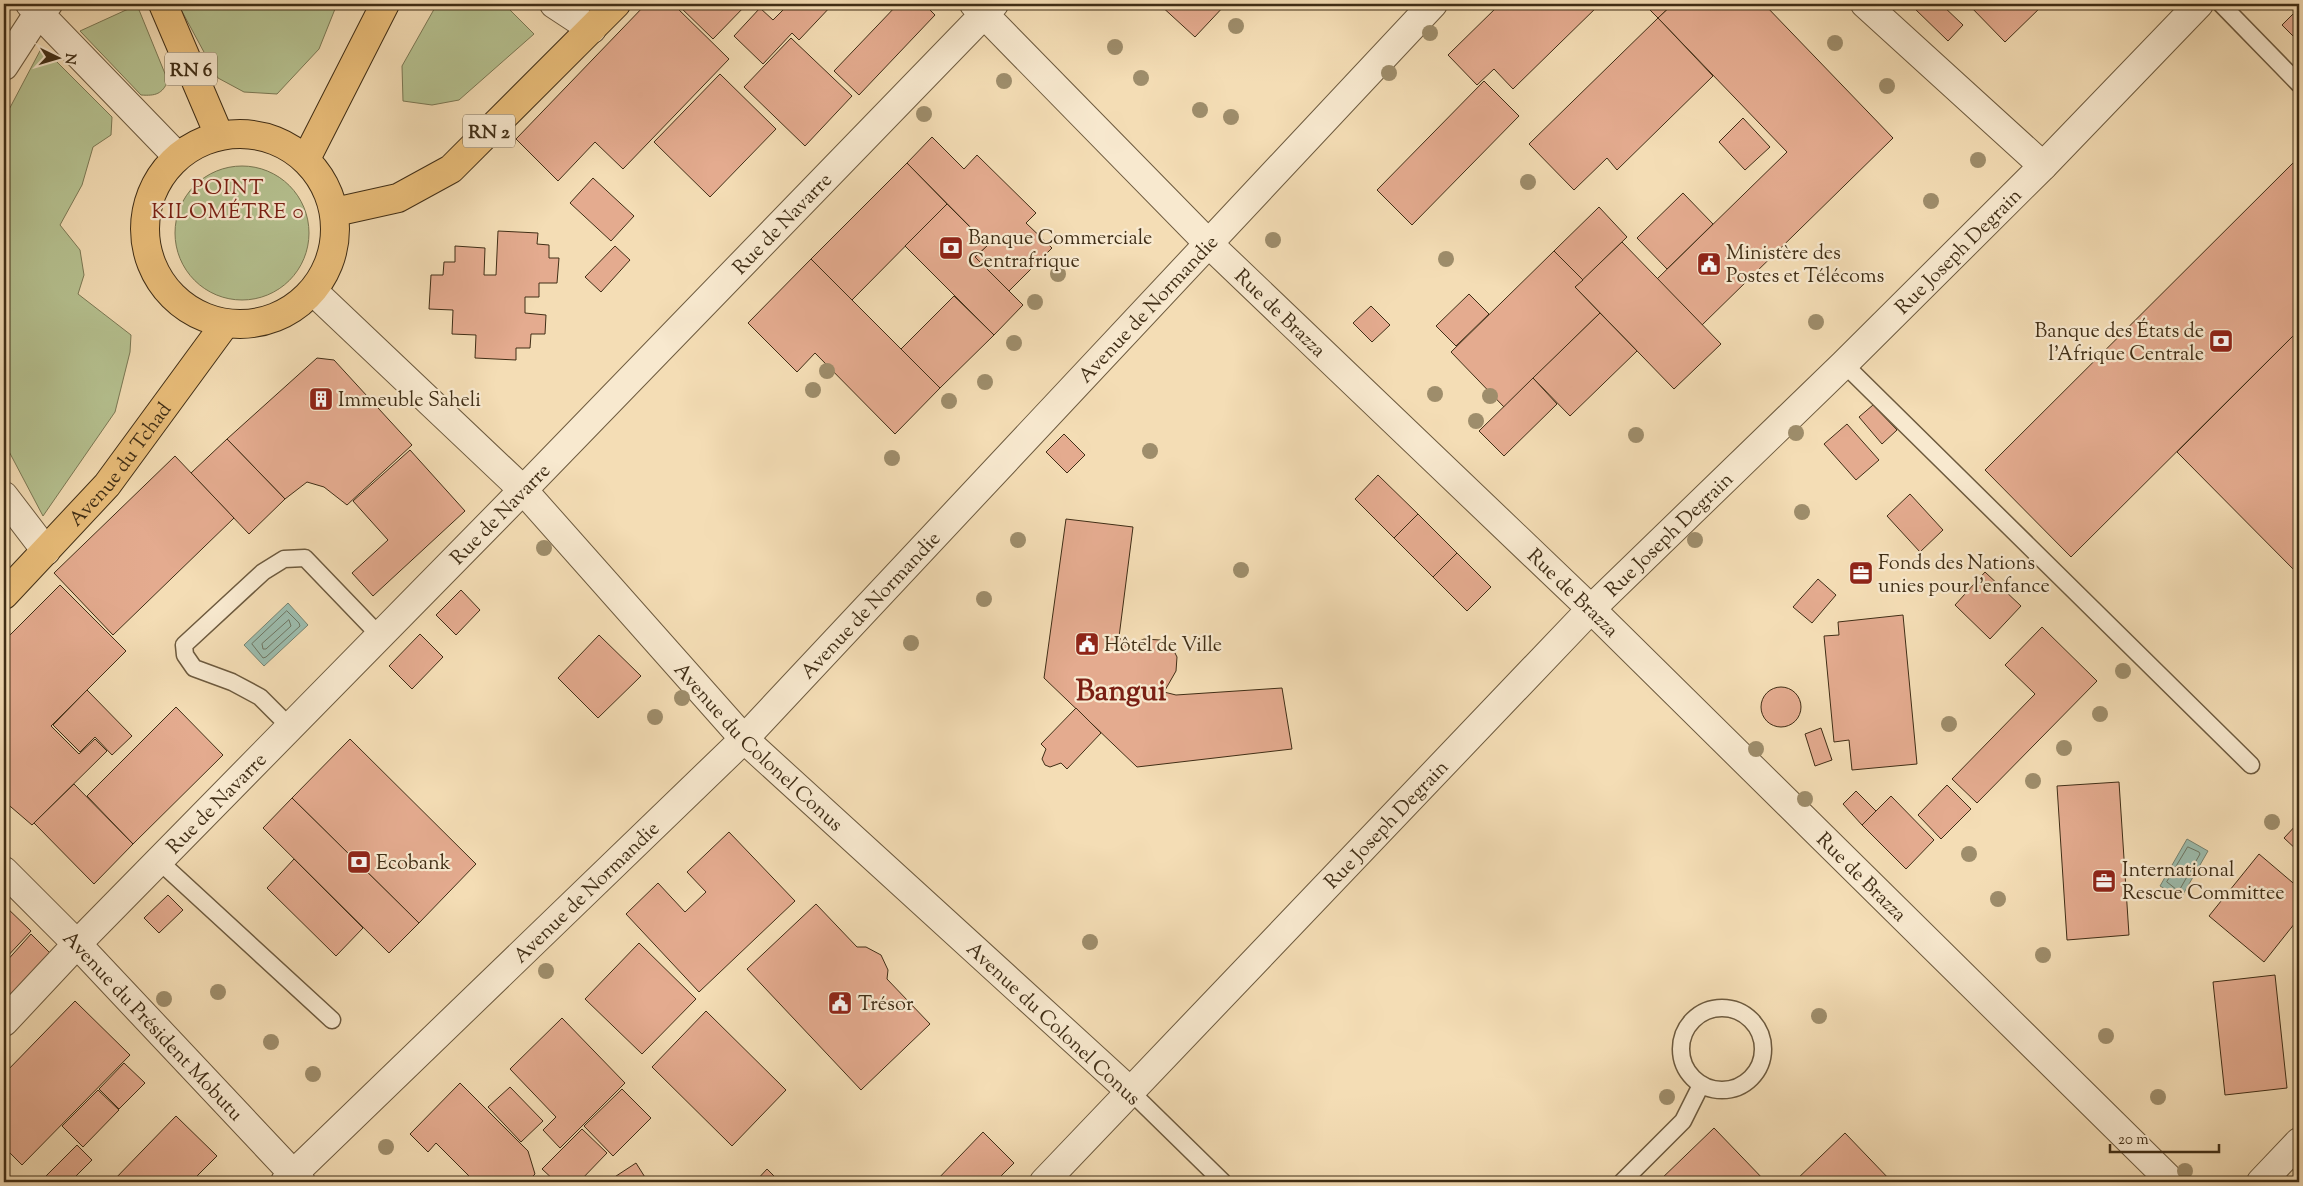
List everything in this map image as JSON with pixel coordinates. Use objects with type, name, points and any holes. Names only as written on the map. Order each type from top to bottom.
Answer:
[{"type":"main road","name":"RN 6","points":[[163,4],[219,135]]},
{"type":"main road","points":[[306,159],[385,4]]},
{"type":"main road","name":"RN 2","points":[[335,212],[398,198],[451,169],[616,4]]},
{"type":"main road","points":[[250,133],[280,141],[306,159],[325,183],[335,212],[336,233],[333,254],[325,274],[313,291],[295,308],[273,320],[250,325],[225,324],[191,312],[164,288],[148,256],[145,220],[154,185],[177,156],[197,143],[219,135],[250,133]]},
{"type":"main road","name":"Avenue du Tchad","points":[[4,595],[107,485],[225,324]]},
{"type":"street","points":[[554,4],[592,29]]},
{"type":"street","name":"Avenue de Normandie","points":[[293,1180],[744,740],[1433,4]]},
{"type":"street","points":[[1864,4],[2042,166]]},
{"type":"street","name":"Rue Joseph Degrain","points":[[1044,1182],[1591,609],[1844,364],[2042,166],[2199,4]]},
{"type":"street","points":[[4,66],[39,6],[177,156]]},
{"type":"street","name":"Rue de Brazza","points":[[984,7],[1209,244],[1591,609],[2172,1182]]},
{"type":"street","name":"Rue de Navarre","points":[[4,1022],[77,944],[523,490],[984,7]]},
{"type":"street","name":"Avenue du Colonel Conus","points":[[313,291],[523,490],[744,740],[1131,1092]]},
{"type":"street","points":[[4,496],[46,550]]},
{"type":"street","name":"Avenue du Président Mobutu","points":[[4,871],[77,944],[293,1180]]},
{"type":"street","points":[[2261,1182],[2299,1142]]},
{"type":"lane","points":[[2221,4],[2299,84]]},
{"type":"lane","points":[[1844,364],[2251,765]]},
{"type":"lane","points":[[290,728],[260,696],[232,682],[194,668],[185,655],[184,645],[263,572],[284,559],[305,558],[380,636]]},
{"type":"lane","points":[[159,861],[332,1020]]},
{"type":"lane","points":[[1732,1009],[1745,1015],[1758,1028],[1763,1042],[1760,1065],[1753,1077],[1736,1088],[1722,1091],[1701,1085],[1690,1076],[1682,1060],[1681,1046],[1684,1031],[1693,1019],[1707,1010],[1732,1009]]},
{"type":"lane","points":[[1622,1182],[1683,1121],[1701,1085]]},
{"type":"lane","name":"Avenue du Colonel Conus","points":[[1131,1092],[1224,1182]]},
{"type":"green space","points":[[178,4],[337,4],[319,49],[277,94],[244,92],[218,78]]},
{"type":"green space","points":[[437,4],[504,4],[534,34],[459,100],[432,105],[403,101],[402,66]]},
{"type":"green space","points":[[137,5],[168,81],[161,91],[151,95],[141,95],[80,31]]},
{"type":"green space","points":[[42,47],[112,117],[111,135],[93,147],[82,185],[60,225],[80,250],[84,275],[78,294],[131,335],[130,352],[115,412],[43,516],[4,442],[4,119]]},
{"type":"green space","points":[[242,166],[268,171],[290,185],[304,207],[309,233],[304,259],[290,281],[268,295],[242,300],[216,295],[194,281],[180,259],[175,233],[180,207],[194,185],[216,171]]},
{"type":"water","points":[[288,603],[308,625],[264,666],[244,645]]},
{"type":"water","points":[[2187,839],[2208,851],[2181,898],[2160,886]]},
{"type":"building","points":[[646,4],[673,4],[729,59],[623,169],[595,142],[558,181],[516,139]]},
{"type":"building","points":[[677,4],[747,4],[713,39]]},
{"type":"building","points":[[789,4],[833,4],[799,40],[792,33],[763,64],[734,36],[760,8],[773,20]]},
{"type":"building","points":[[898,4],[924,4],[935,15],[859,95],[834,71]]},
{"type":"building","points":[[1159,4],[1226,4],[1195,37]]},
{"type":"building","points":[[1500,4],[1600,4],[1513,89],[1494,69],[1477,85],[1448,55]]},
{"type":"building","points":[[1644,4],[1673,4],[1658,18]]},
{"type":"building","points":[[1673,4],[1764,4],[1893,138],[1702,325],[1657,279],[1787,152],[1658,18]]},
{"type":"building","points":[[1916,4],[1941,4],[1963,25],[1948,41],[1913,7]]},
{"type":"building","points":[[1968,4],[2044,4],[2005,42]]},
{"type":"building","points":[[2299,8],[2299,42],[2282,25]]},
{"type":"building","points":[[1658,18],[1713,76],[1617,170],[1607,158],[1574,190],[1529,144]]},
{"type":"building","points":[[791,38],[852,96],[805,146],[744,87]]},
{"type":"building","points":[[720,74],[776,129],[710,197],[654,142]]},
{"type":"building","points":[[1484,81],[1519,116],[1412,225],[1377,190]]},
{"type":"building","points":[[1743,118],[1770,147],[1745,170],[1719,142]]},
{"type":"building","points":[[932,137],[964,169],[977,155],[1036,213],[1026,223],[1052,248],[1009,291],[975,257],[988,245],[907,163]]},
{"type":"building","points":[[2299,157],[2299,330],[2071,557],[1985,470]]},
{"type":"building","points":[[907,163],[947,204],[852,300],[811,259]]},
{"type":"building","points":[[593,178],[634,216],[611,241],[570,203]]},
{"type":"building","points":[[1683,193],[1713,224],[1667,269],[1637,238]]},
{"type":"building","points":[[947,204],[988,245],[975,257],[1023,305],[994,335],[905,246]]},
{"type":"building","points":[[1599,207],[1627,237],[1583,280],[1554,251]]},
{"type":"building","points":[[498,231],[538,233],[537,244],[549,245],[549,258],[559,258],[557,283],[539,283],[539,297],[525,297],[525,313],[546,315],[545,334],[531,334],[530,348],[516,348],[516,360],[475,358],[476,335],[452,334],[453,310],[429,309],[431,275],[443,275],[444,262],[455,262],[455,246],[485,248],[484,275],[496,275]]},
{"type":"building","points":[[1622,242],[1721,344],[1674,389],[1575,287]]},
{"type":"building","points":[[615,246],[630,260],[601,292],[585,277]]},
{"type":"building","points":[[1554,251],[1583,280],[1575,287],[1600,313],[1504,407],[1451,352]]},
{"type":"building","points":[[811,259],[940,388],[895,434],[815,353],[797,372],[748,323]]},
{"type":"building","points":[[1469,294],[1489,314],[1456,346],[1436,326]]},
{"type":"building","points":[[954,296],[994,335],[940,388],[901,349]]},
{"type":"building","points":[[1371,306],[1390,325],[1372,342],[1353,323]]},
{"type":"building","points":[[1600,313],[1637,351],[1570,416],[1533,378]]},
{"type":"building","points":[[2299,330],[2299,575],[2177,452]]},
{"type":"building","name":"Immeuble Saheli","points":[[317,358],[334,360],[412,445],[347,505],[324,487],[307,482],[285,499],[227,439]]},
{"type":"building","points":[[1533,378],[1557,404],[1504,456],[1479,431]]},
{"type":"building","points":[[1873,405],[1897,430],[1882,444],[1859,417]]},
{"type":"building","points":[[1847,424],[1879,460],[1856,480],[1824,444]]},
{"type":"building","points":[[1064,434],[1085,455],[1067,473],[1046,452]]},
{"type":"building","points":[[227,439],[285,499],[249,534],[191,473]]},
{"type":"building","points":[[410,450],[465,511],[373,596],[352,573],[388,540],[353,501]]},
{"type":"building","points":[[175,456],[234,518],[113,635],[54,573]]},
{"type":"building","points":[[1378,475],[1418,514],[1394,538],[1355,499]]},
{"type":"building","points":[[1910,494],[1943,530],[1920,552],[1887,516]]},
{"type":"building","points":[[1418,514],[1457,553],[1433,577],[1394,538]]},
{"type":"building","name":"Hôtel de Ville","points":[[1066,519],[1133,527],[1119,637],[1127,647],[1144,639],[1160,640],[1172,647],[1177,657],[1176,671],[1164,692],[1176,695],[1282,688],[1292,749],[1137,767],[1044,678]]},
{"type":"building","points":[[1457,553],[1491,587],[1467,611],[1433,577]]},
{"type":"building","points":[[1985,572],[2021,606],[1990,639],[1955,605]]},
{"type":"building","points":[[1818,579],[1836,595],[1812,623],[1793,607]]},
{"type":"building","points":[[60,585],[126,651],[51,726],[79,754],[95,739],[107,751],[32,825],[4,801],[4,641]]},
{"type":"building","points":[[461,590],[480,610],[456,635],[436,615]]},
{"type":"building","points":[[1903,615],[1917,764],[1852,770],[1849,740],[1834,742],[1824,636],[1839,635],[1838,622]]},
{"type":"building","points":[[2042,627],[2097,681],[1977,803],[1952,779],[2035,694],[2005,665]]},
{"type":"building","points":[[420,634],[443,657],[412,689],[389,666]]},
{"type":"building","points":[[599,635],[641,676],[598,718],[558,678]]},
{"type":"building","points":[[1781,687],[1795,693],[1801,707],[1795,721],[1781,727],[1767,721],[1761,707],[1767,693]]},
{"type":"building","points":[[87,690],[132,736],[112,755],[95,737],[80,752],[53,725]]},
{"type":"building","points":[[176,707],[223,755],[133,844],[87,796]]},
{"type":"building","points":[[1076,708],[1101,733],[1067,769],[1061,763],[1050,767],[1045,765],[1042,759],[1046,749],[1041,744]]},
{"type":"building","points":[[1821,728],[1832,760],[1815,766],[1805,734]]},
{"type":"building","points":[[350,739],[476,864],[419,923],[292,798]]},
{"type":"building","points":[[2119,782],[2129,935],[2067,940],[2057,786]]},
{"type":"building","points":[[74,784],[133,844],[94,884],[34,823]]},
{"type":"building","points":[[1947,785],[1971,809],[1941,839],[1918,815]]},
{"type":"building","points":[[1856,791],[1876,811],[1862,825],[1843,804]]},
{"type":"building","points":[[1891,796],[1934,840],[1906,869],[1862,825]]},
{"type":"building","points":[[292,798],[419,923],[389,953],[263,828]]},
{"type":"building","points":[[2299,822],[2299,852],[2284,838]]},
{"type":"building","points":[[729,832],[795,901],[699,992],[626,914],[658,883],[685,912],[706,892],[687,872]]},
{"type":"building","points":[[2259,854],[2299,888],[2299,918],[2264,962],[2209,916]]},
{"type":"building","points":[[294,859],[363,928],[336,956],[267,888]]},
{"type":"building","points":[[168,895],[183,910],[159,933],[144,918]]},
{"type":"building","points":[[816,904],[857,947],[866,947],[881,955],[888,970],[887,979],[930,1024],[861,1090],[747,969]]},
{"type":"building","points":[[4,905],[31,931],[4,960]]},
{"type":"building","points":[[31,934],[53,956],[4,1010],[4,964]]},
{"type":"building","points":[[639,943],[696,999],[642,1054],[585,999]]},
{"type":"building","points":[[2275,975],[2287,1088],[2225,1095],[2213,982]]},
{"type":"building","points":[[75,1001],[130,1055],[22,1165],[4,1147],[4,1074]]},
{"type":"building","points":[[706,1011],[786,1090],[732,1146],[652,1067]]},
{"type":"building","points":[[562,1018],[625,1083],[560,1148],[543,1130],[556,1117],[510,1069]]},
{"type":"building","points":[[124,1063],[145,1083],[119,1109],[99,1089]]},
{"type":"building","points":[[460,1083],[528,1151],[535,1174],[527,1182],[475,1182],[436,1143],[428,1152],[410,1134]]},
{"type":"building","points":[[510,1087],[543,1121],[521,1142],[488,1107]]},
{"type":"building","points":[[622,1089],[651,1118],[613,1156],[584,1126]]},
{"type":"building","points":[[98,1090],[119,1110],[83,1147],[62,1126]]},
{"type":"building","points":[[176,1116],[217,1156],[191,1182],[112,1182]]},
{"type":"building","points":[[1714,1128],[1766,1182],[1658,1182]]},
{"type":"building","points":[[582,1129],[607,1153],[579,1182],[556,1182],[542,1169]]},
{"type":"building","points":[[983,1132],[1014,1163],[995,1182],[935,1182]]},
{"type":"building","points":[[1845,1133],[1892,1182],[1794,1182]]},
{"type":"building","points":[[77,1145],[92,1160],[74,1178],[79,1182],[40,1182]]},
{"type":"building","points":[[636,1163],[648,1182],[607,1182]]},
{"type":"building","points":[[767,1169],[780,1182],[755,1182]]},
{"type":"building","points":[[4,1170],[13,1179],[10,1182],[4,1182]]},
{"type":"place","name":"Banque Commerciale Centrafrique","points":[[951,248]]},
{"type":"place","name":"Ministère des Postes et Télécoms","points":[[1709,264]]},
{"type":"place","name":"Banque des États de l'Afrique Centrale","points":[[2221,341]]},
{"type":"place","name":"Immeuble Saheli","points":[[321,399]]},
{"type":"place","name":"Fonds des Nations unies pour l'enfance","points":[[1861,573]]},
{"type":"place","name":"Hôtel de Ville","points":[[1087,644]]},
{"type":"place","name":"Ecobank","points":[[359,862]]},
{"type":"place","name":"International Rescue Committee","points":[[2104,881]]},
{"type":"place","name":"Trésor","points":[[840,1003]]},
{"type":"district","name":"POINT KILOMÉTRE 0","points":[[228,199]]},
{"type":"district","name":"Bangui","points":[[1121,690]]}]
